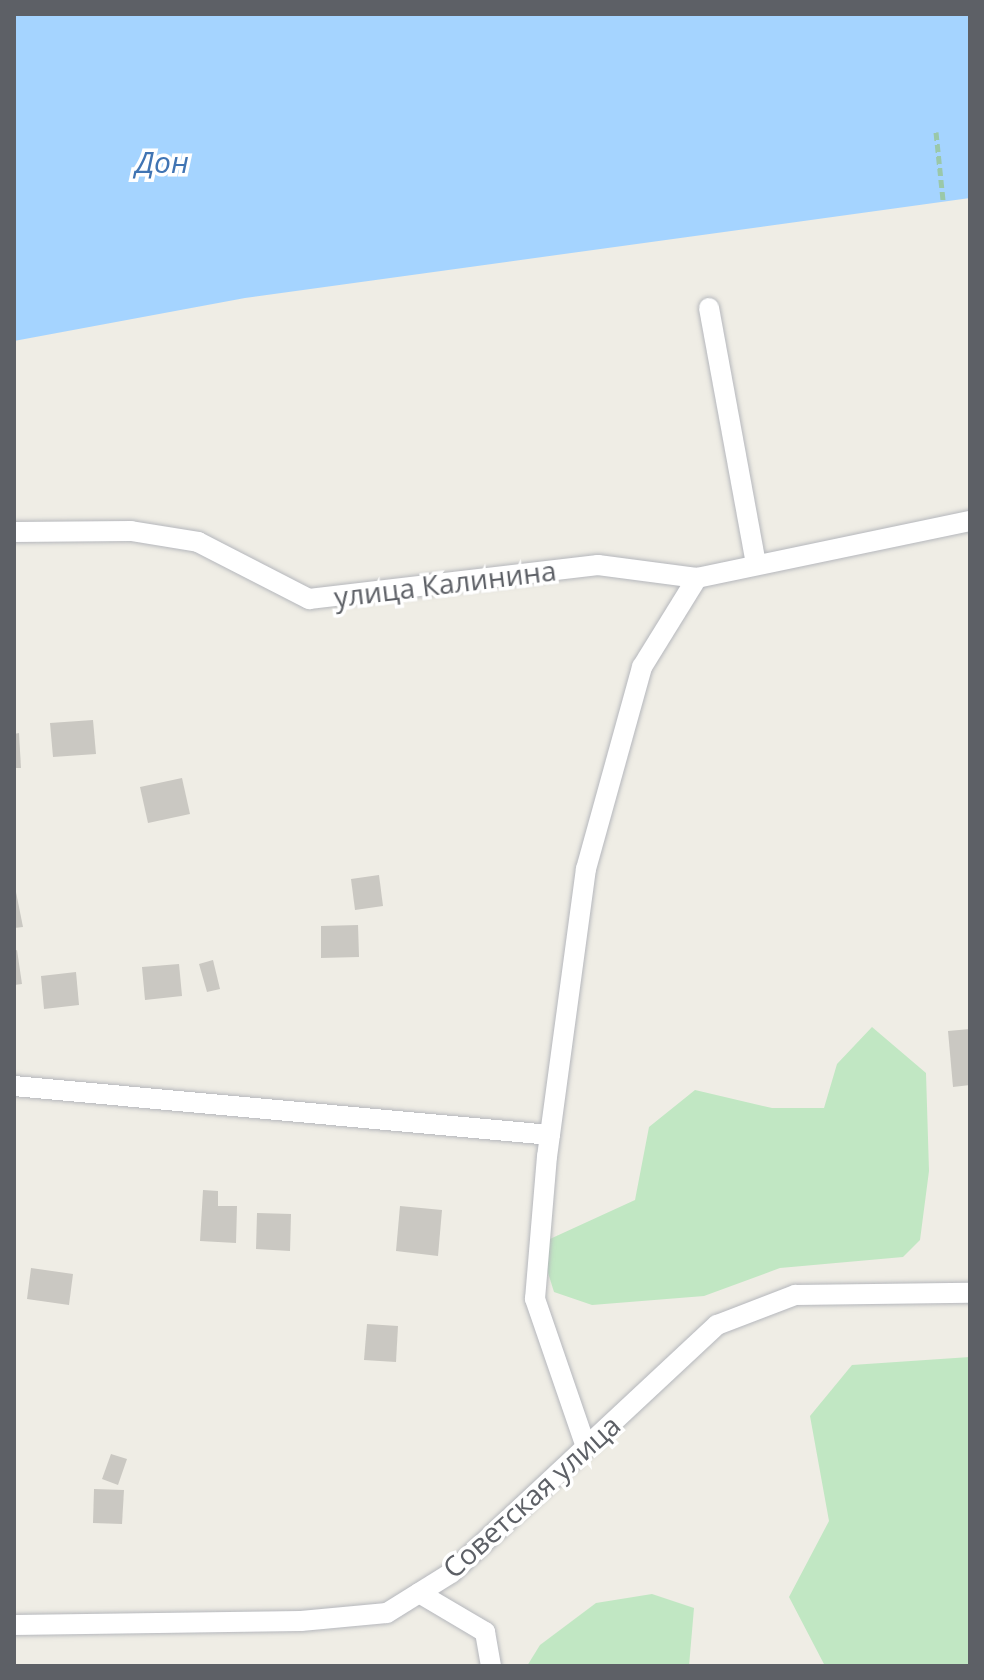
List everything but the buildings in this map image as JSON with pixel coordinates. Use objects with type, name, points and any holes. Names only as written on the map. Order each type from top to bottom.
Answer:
[{"type":"street","points":[[709,308],[756,564]]},
{"type":"street","name":"улица Калинина","points":[[14,532],[131,531],[198,542],[309,599],[598,565],[697,578],[970,521]]},
{"type":"street","points":[[586,1447],[535,1299],[550,1135],[586,869],[642,667],[697,578]]},
{"type":"street","points":[[14,1086],[550,1135]]},
{"type":"street","name":"Советская улица","points":[[14,1625],[301,1621],[387,1613],[451,1573],[717,1325],[795,1295],[970,1293]]},
{"type":"street","points":[[419,1593],[485,1632],[491,1666]]},
{"type":"path","points":[[936,132],[943,200]]},
{"type":"green space","points":[[872,1027],[926,1073],[929,1171],[920,1240],[903,1257],[780,1268],[704,1296],[592,1305],[554,1292],[539,1244],[635,1200],[649,1127],[695,1090],[772,1108],[824,1108],[837,1064]]},
{"type":"green space","points":[[970,1357],[970,1666],[825,1666],[789,1597],[829,1521],[810,1416],[852,1365]]},
{"type":"green space","points":[[652,1594],[694,1608],[689,1666],[527,1666],[540,1645],[596,1603]]},
{"type":"water","name":"Дон","points":[[14,14],[970,14],[970,198],[245,298],[14,341]]}]
